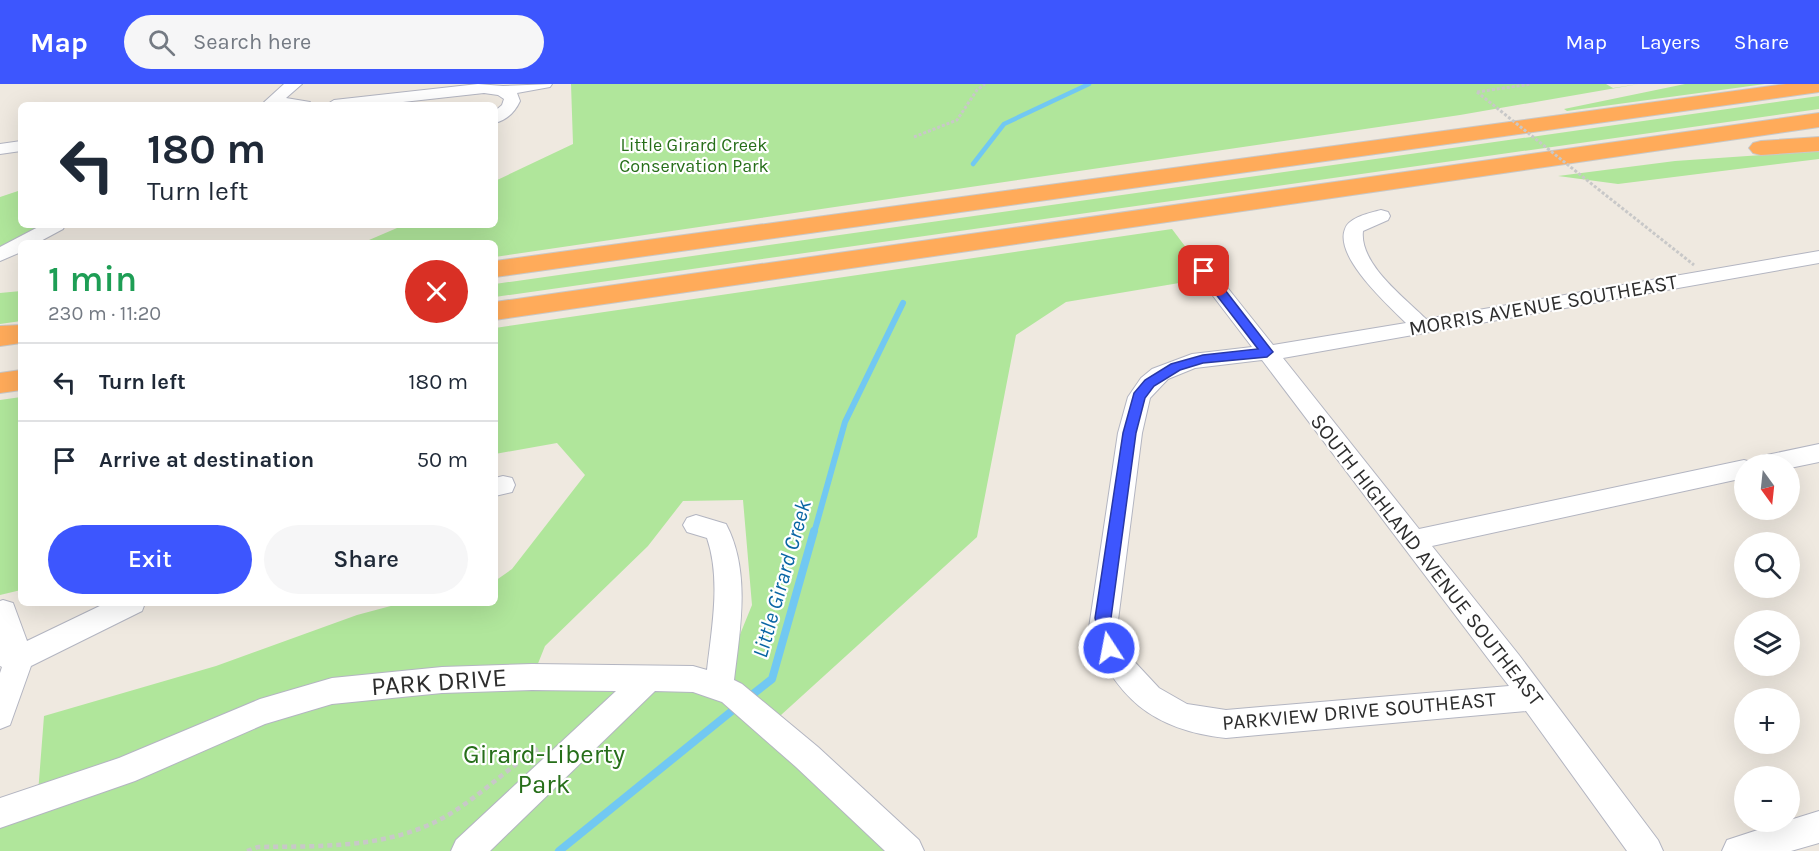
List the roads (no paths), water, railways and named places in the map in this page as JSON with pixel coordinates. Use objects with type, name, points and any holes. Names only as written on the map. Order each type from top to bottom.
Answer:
[{"type":"highway","points":[[1112,184],[1165,167],[1488,118],[1655,86]]},
{"type":"highway","points":[[498,269],[1819,86]]},
{"type":"highway","points":[[498,311],[1819,120]]},
{"type":"highway","points":[[1348,188],[1426,186],[1579,165],[1819,144]]},
{"type":"highway","points":[[0,383],[18,380]]},
{"type":"street","points":[[273,102],[294,84]]},
{"type":"street","points":[[360,102],[483,88],[503,91],[544,84]]},
{"type":"street","points":[[498,116],[512,102],[512,97],[503,91]]},
{"type":"street","points":[[0,148],[18,146]]},
{"type":"street","points":[[1381,216],[1364,222],[1354,229],[1352,244],[1356,255],[1422,327]]},
{"type":"street","points":[[29,240],[51,228]]},
{"type":"street","points":[[0,255],[18,246]]},
{"type":"street","name":"MORRIS AVENUE SOUTHEAST","points":[[1267,352],[1819,257]]},
{"type":"street","name":"SOUTH HIGHLAND AVENUE SOUTHEAST","points":[[1204,271],[1413,540],[1647,851]]},
{"type":"street","name":"PARKVIEW DRIVE SOUTHEAST","points":[[1267,352],[1203,359],[1175,367],[1149,383],[1139,397],[1130,433],[1103,618],[1109,648],[1128,679],[1146,696],[1167,710],[1210,724],[1532,697]]},
{"type":"street","points":[[1800,457],[1819,453]]},
{"type":"street","points":[[1413,540],[1734,471]]},
{"type":"street","points":[[696,525],[717,531],[723,542],[735,697],[908,851]]},
{"type":"street","points":[[9,656],[125,606]]},
{"type":"street","points":[[0,716],[9,656],[3,611]]},
{"type":"street","name":"PARK DRIVE","points":[[0,813],[124,771],[260,712],[332,692],[442,680],[532,677],[649,678],[693,679],[735,697]]},
{"type":"street","points":[[467,851],[649,678]]},
{"type":"street","points":[[1738,851],[1819,827]]},
{"type":"waterway","name":"Little Girard Creek","points":[[973,164],[1004,124],[1089,84]]},
{"type":"waterway","name":"Little Girard Creek","points":[[814,533],[845,422],[903,303]]},
{"type":"waterway","name":"Little Girard Creek","points":[[748,698],[772,679],[814,531]]},
{"type":"waterway","name":"Little Girard Creek","points":[[559,851],[738,706]]},
{"type":"park label","name":"Little Girard Creek Conservation Park","points":[[694,155]]},
{"type":"park label","name":"Girard-Liberty Park","points":[[544,769]]}]
